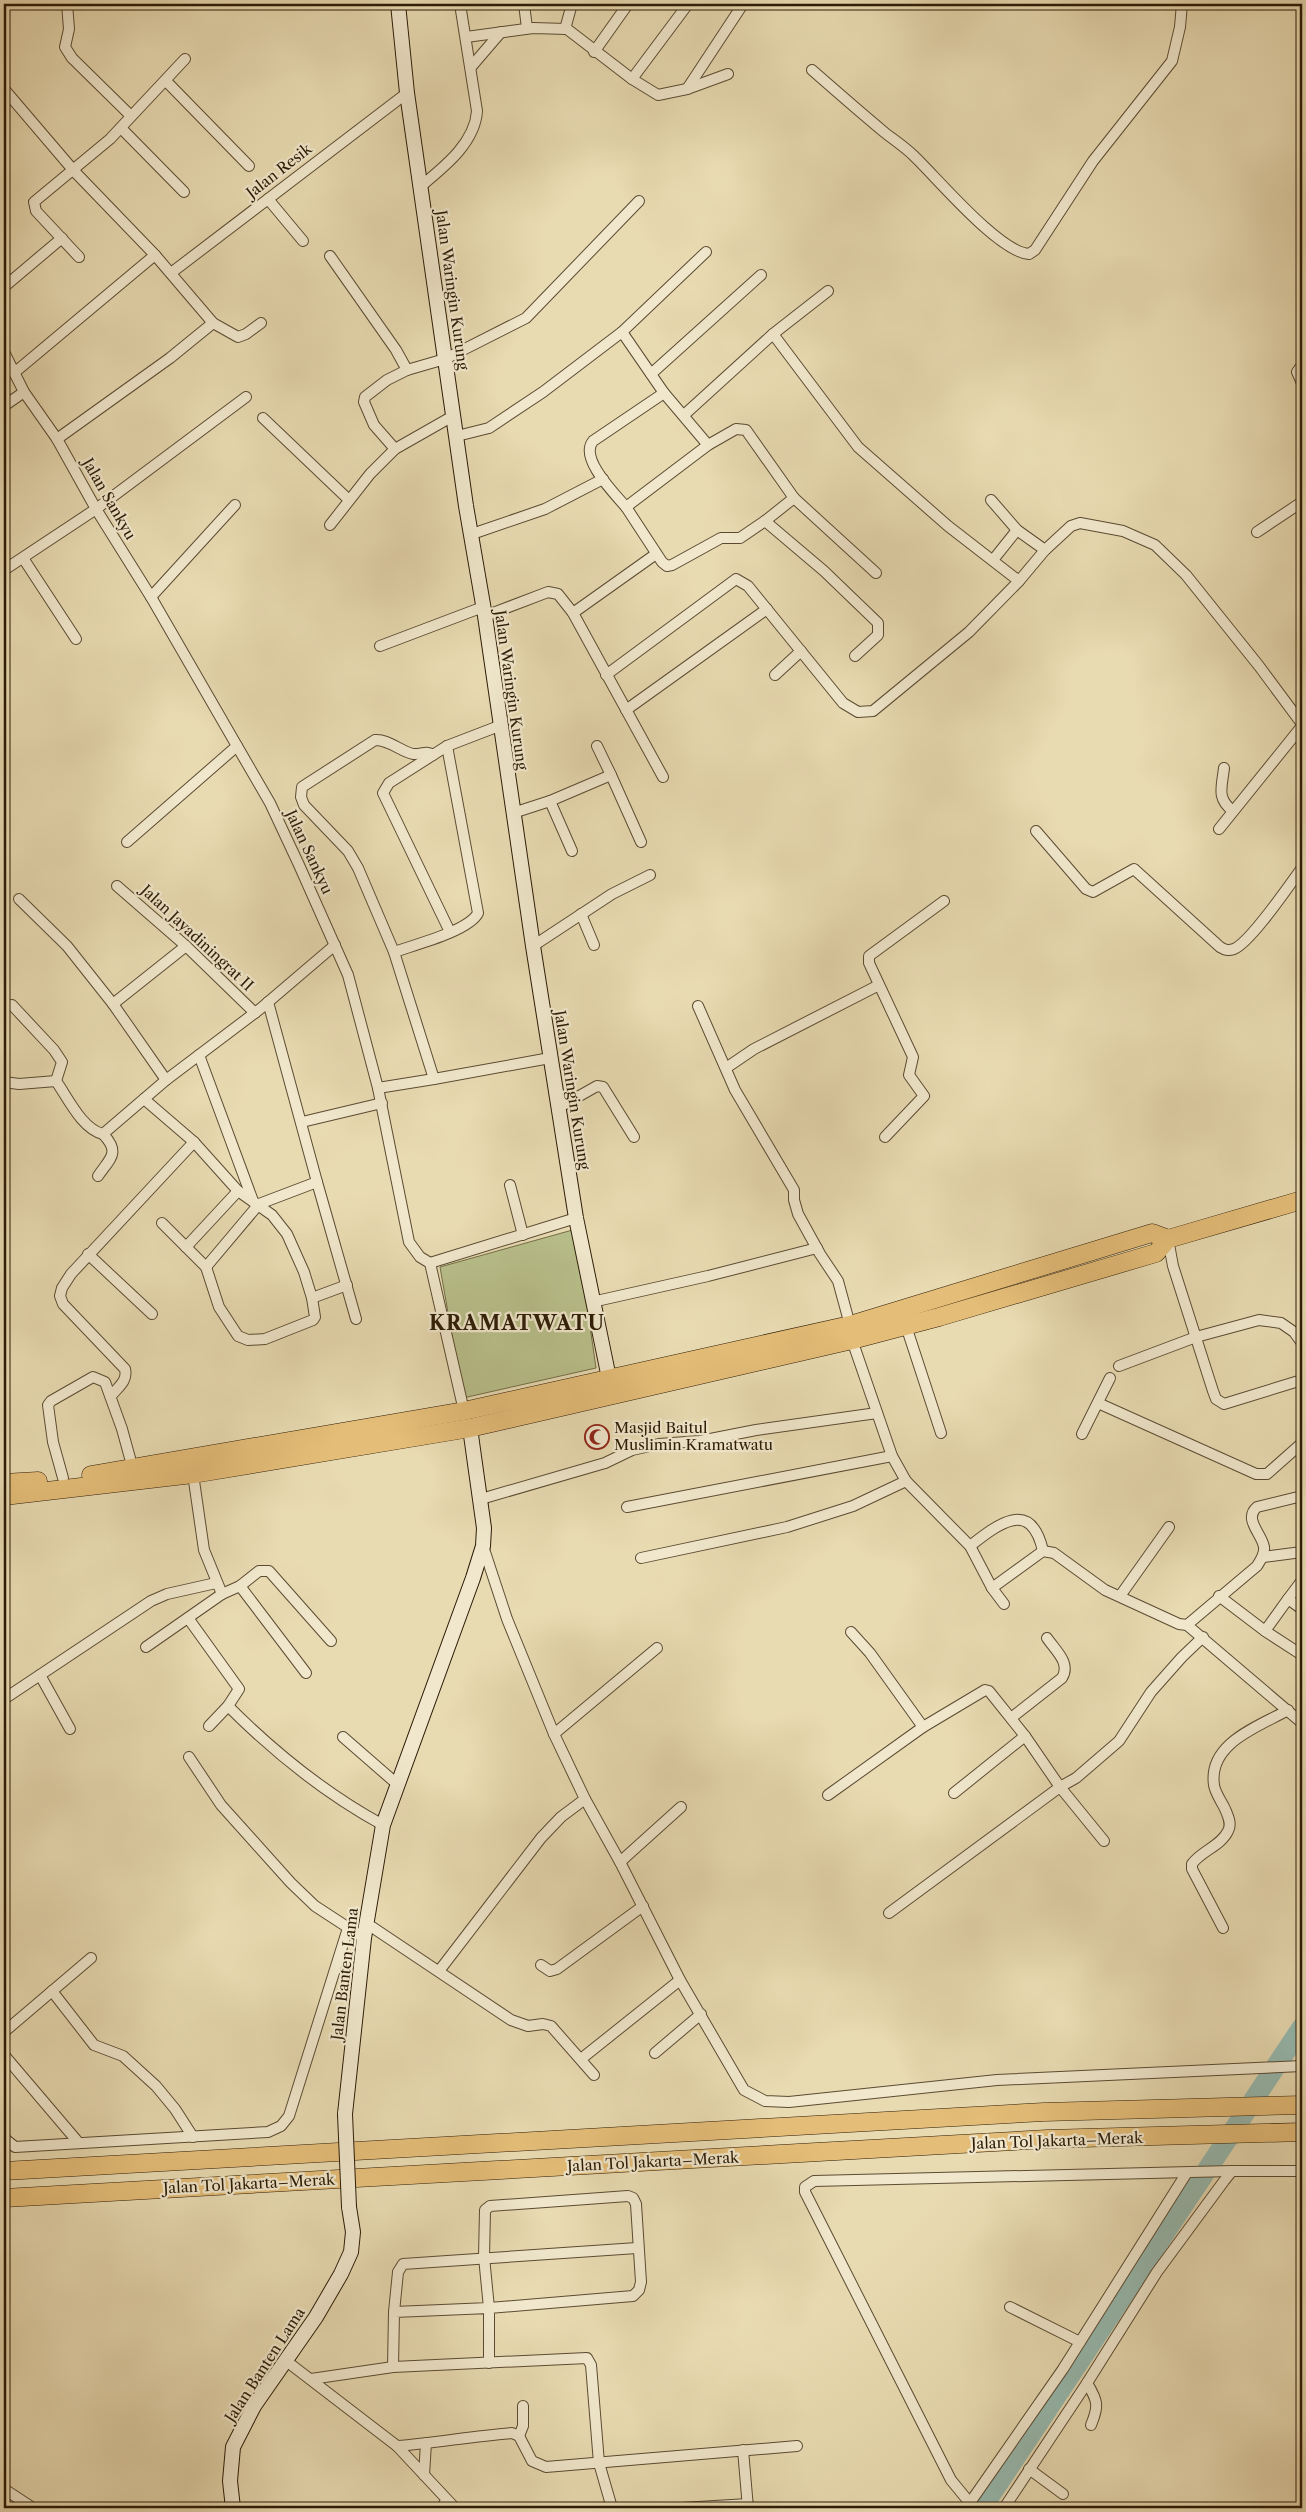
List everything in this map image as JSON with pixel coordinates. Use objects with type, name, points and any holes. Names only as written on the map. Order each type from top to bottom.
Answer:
[{"type":"highway","points":[[4,1483],[133,1469],[464,1411],[609,1378],[851,1332],[906,1326],[1156,1252],[1168,1239],[1302,1200]]},
{"type":"highway","points":[[4,1496],[193,1474],[470,1428],[851,1332],[1152,1233],[1168,1239]]},
{"type":"highway","name":"Jalan Tol Jakarta–Merak","points":[[4,2171],[1044,2112],[1220,2109],[1302,2105]]},
{"type":"highway","name":"Jalan Tol Jakarta–Merak","points":[[4,2198],[1037,2140],[1300,2132]]},
{"type":"street","points":[[67,4],[69,29],[65,47],[72,58],[131,116]]},
{"type":"street","name":"Jalan Waringin Kurung","points":[[398,4],[407,93],[466,506],[484,612],[499,726],[576,1218],[609,1378]]},
{"type":"street","points":[[421,186],[450,161],[475,128],[477,111],[460,4]]},
{"type":"street","points":[[524,4],[528,28]]},
{"type":"street","points":[[565,29],[572,4]]},
{"type":"street","points":[[594,52],[628,4]]},
{"type":"street","points":[[632,80],[688,4]]},
{"type":"street","points":[[687,89],[743,4]]},
{"type":"street","points":[[812,70],[913,154],[961,202],[977,222],[1001,240],[1024,254],[1029,254],[1035,250],[1093,161],[1172,61],[1180,27],[1182,4]]},
{"type":"street","points":[[466,37],[528,28],[565,29],[632,80],[658,95],[687,89],[728,74]]},
{"type":"street","points":[[471,66],[501,32]]},
{"type":"street","points":[[79,257],[36,211],[34,204],[121,128],[186,59]]},
{"type":"street","points":[[166,81],[249,166]]},
{"type":"street","points":[[4,89],[74,171],[155,256],[213,322],[238,337],[246,334],[261,323]]},
{"type":"street","name":"Jalan Resik","points":[[170,273],[407,93]]},
{"type":"street","points":[[121,128],[184,192]]},
{"type":"street","points":[[268,199],[302,241]]},
{"type":"street","points":[[395,449],[374,425],[364,402],[365,397],[387,380],[407,370],[445,359],[526,318],[639,201]]},
{"type":"street","points":[[4,287],[62,238]]},
{"type":"street","points":[[457,436],[489,428],[543,392],[622,332],[706,252]]},
{"type":"street","points":[[14,373],[155,256]]},
{"type":"street","points":[[330,256],[396,350],[407,370]]},
{"type":"street","points":[[651,374],[761,275]]},
{"type":"street","points":[[684,416],[773,334],[828,291]]},
{"type":"street","points":[[57,438],[170,358],[213,322]]},
{"type":"street","points":[[622,332],[664,393],[708,446]]},
{"type":"street","points":[[773,334],[858,447],[934,513],[1019,581]]},
{"type":"street","name":"Jalan Sankyu","points":[[4,352],[24,392],[57,438],[96,510],[151,597],[270,803],[348,975],[382,1103],[409,1242],[420,1257],[430,1264]]},
{"type":"street","points":[[1302,365],[1297,372],[1302,384]]},
{"type":"street","points":[[4,406],[24,392]]},
{"type":"street","points":[[664,393],[593,441],[589,446],[588,453],[603,479],[626,506],[662,562],[667,566],[672,565],[721,538],[740,538],[794,498]]},
{"type":"street","points":[[4,570],[96,510],[246,397]]},
{"type":"street","points":[[330,525],[370,474],[395,449],[453,416]]},
{"type":"street","points":[[263,418],[349,500]]},
{"type":"street","points":[[626,506],[708,446],[736,429],[742,428],[746,430],[794,498],[876,573]]},
{"type":"street","points":[[472,534],[545,509],[603,479]]},
{"type":"street","points":[[991,500],[1017,530],[1045,550]]},
{"type":"street","points":[[1257,532],[1302,502]]},
{"type":"street","points":[[151,597],[235,505]]},
{"type":"street","points":[[765,521],[824,571],[878,623],[878,634],[855,656]]},
{"type":"street","points":[[606,675],[733,579],[740,580],[748,586],[843,703],[858,712],[873,711],[969,632],[1019,581],[1045,550],[1070,526],[1080,523],[1123,531],[1155,545],[1192,582],[1302,725],[1219,829]]},
{"type":"street","points":[[993,560],[1017,530]]},
{"type":"street","points":[[573,613],[656,554]]},
{"type":"street","points":[[23,558],[76,639]]},
{"type":"street","points":[[380,646],[552,592],[559,595],[573,613],[663,777]]},
{"type":"street","points":[[626,710],[767,609]]},
{"type":"street","points":[[776,675],[801,651]]},
{"type":"street","points":[[450,932],[383,794],[389,783],[447,746],[499,726]]},
{"type":"street","points":[[433,756],[426,752],[415,754],[384,741],[374,740],[302,786],[301,790],[304,805],[348,851],[358,868],[394,952],[434,1079]]},
{"type":"street","points":[[127,842],[237,746]]},
{"type":"street","points":[[394,952],[450,932],[474,918],[478,913],[447,746]]},
{"type":"street","points":[[597,746],[641,842]]},
{"type":"street","points":[[1224,768],[1221,798],[1223,803],[1232,811]]},
{"type":"street","points":[[514,813],[550,801],[611,775]]},
{"type":"street","points":[[550,801],[572,851]]},
{"type":"street","points":[[1036,831],[1086,889],[1093,892],[1100,890],[1134,869],[1220,947],[1227,951],[1236,948],[1248,937],[1302,868]]},
{"type":"street","points":[[533,946],[612,894],[650,875]]},
{"type":"street","name":"Jalan Jayadiningrat II","points":[[118,886],[186,946],[255,1013]]},
{"type":"street","points":[[19,899],[67,946],[113,1004],[166,1080]]},
{"type":"street","points":[[885,1137],[924,1096],[909,1075],[913,1056],[869,963],[869,956],[944,901]]},
{"type":"street","points":[[581,914],[594,945]]},
{"type":"street","points":[[103,1134],[166,1080],[255,1013],[335,945]]},
{"type":"street","points":[[113,1004],[186,946]]},
{"type":"street","points":[[726,1068],[754,1049],[879,985]]},
{"type":"street","points":[[268,1002],[356,1320]]},
{"type":"street","points":[[12,1005],[62,1062],[56,1081]]},
{"type":"street","points":[[698,1006],[744,1106],[794,1190],[795,1205],[817,1248],[838,1281],[851,1332],[892,1456],[906,1481],[970,1546],[992,1588],[1004,1604]]},
{"type":"street","points":[[199,1055],[256,1202]]},
{"type":"street","points":[[378,1088],[550,1058]]},
{"type":"street","points":[[4,1082],[19,1084],[56,1081]]},
{"type":"street","points":[[56,1081],[85,1122],[95,1132],[103,1134],[112,1144],[113,1151],[98,1176]]},
{"type":"street","points":[[558,1108],[597,1086],[603,1086],[634,1137]]},
{"type":"street","points":[[144,1099],[194,1142],[238,1191],[272,1215],[293,1244],[312,1298],[315,1317],[308,1324],[265,1339],[248,1340],[238,1336],[219,1307],[206,1268],[162,1223]]},
{"type":"street","points":[[302,1122],[382,1103]]},
{"type":"street","points":[[111,1396],[125,1381],[127,1376],[125,1369],[74,1318],[63,1304],[60,1296],[62,1288],[88,1254],[194,1142]]},
{"type":"street","points":[[206,1268],[256,1202],[317,1182]]},
{"type":"street","points":[[510,1185],[523,1235]]},
{"type":"street","points":[[186,1247],[238,1191]]},
{"type":"street","points":[[464,1411],[430,1264],[576,1218]]},
{"type":"street","points":[[1168,1239],[1173,1266],[1216,1399],[1224,1404],[1302,1380]]},
{"type":"street","points":[[592,1302],[708,1276],[817,1248]]},
{"type":"street","points":[[88,1254],[152,1314]]},
{"type":"street","points":[[312,1298],[347,1285]]},
{"type":"street","points":[[1119,1366],[1196,1337],[1259,1320],[1269,1320],[1294,1332],[1302,1343]]},
{"type":"street","points":[[906,1326],[941,1433]]},
{"type":"street","points":[[63,1478],[53,1442],[48,1405],[93,1377],[105,1382],[133,1469]]},
{"type":"street","points":[[1082,1434],[1110,1378]]},
{"type":"street","points":[[1098,1402],[1256,1474],[1267,1474],[1302,1443]]},
{"type":"street","points":[[481,1499],[604,1463],[632,1450],[658,1444],[710,1440],[756,1430],[877,1412]]},
{"type":"street","name":"Jalan Banten Lama","points":[[234,2508],[230,2481],[233,2447],[246,2419],[316,2317],[342,2274],[351,2252],[353,2232],[349,2207],[345,2114],[366,1923],[383,1825],[483,1546],[481,1499],[470,1428]]},
{"type":"street","points":[[627,1507],[892,1456]]},
{"type":"street","points":[[193,1474],[197,1517],[204,1550],[222,1594]]},
{"type":"street","points":[[641,1558],[787,1527],[853,1506],[906,1481]]},
{"type":"street","points":[[1187,1624],[1257,1566],[1263,1556],[1264,1548],[1252,1519],[1254,1510],[1258,1507],[1302,1496]]},
{"type":"street","points":[[970,1546],[998,1525],[1015,1518],[1022,1519],[1040,1536],[1043,1551]]},
{"type":"street","points":[[1120,1596],[1169,1527]]},
{"type":"street","points":[[483,1546],[507,1619],[554,1734],[585,1799],[620,1862],[680,1980],[744,2090],[765,2101],[789,2102],[997,2080],[1300,2067]]},
{"type":"street","points":[[1043,1551],[1054,1554],[1093,1582],[1120,1596],[1179,1624],[1187,1624],[1302,1724]]},
{"type":"street","points":[[992,1588],[1043,1551]]},
{"type":"street","points":[[1263,1556],[1302,1552]]},
{"type":"street","points":[[146,1647],[222,1594],[240,1586],[259,1571],[269,1572],[330,1641]]},
{"type":"street","points":[[4,1699],[151,1601],[167,1594],[216,1583]]},
{"type":"street","points":[[1265,1631],[1300,1583]]},
{"type":"street","points":[[240,1586],[306,1673]]},
{"type":"street","points":[[1219,1596],[1265,1631],[1302,1655]]},
{"type":"street","points":[[1288,1599],[1302,1609]]},
{"type":"street","points":[[188,1618],[238,1686],[239,1693],[208,1726]]},
{"type":"street","points":[[851,1632],[870,1653],[923,1727]]},
{"type":"street","points":[[889,1913],[1060,1787],[1076,1778],[1119,1741],[1151,1692],[1182,1657],[1204,1637]]},
{"type":"street","points":[[1011,1718],[1062,1678],[1066,1672],[1065,1663],[1047,1638]]},
{"type":"street","points":[[554,1734],[657,1648]]},
{"type":"street","points":[[40,1674],[70,1728]]},
{"type":"street","points":[[828,1795],[923,1727],[985,1690],[989,1691],[1011,1718],[1060,1787],[1104,1841]]},
{"type":"street","points":[[228,1706],[263,1742],[344,1804],[383,1825]]},
{"type":"street","points":[[1223,1928],[1192,1868],[1196,1858],[1207,1852],[1229,1830],[1229,1820],[1214,1787],[1214,1768],[1218,1757],[1228,1745],[1288,1710]]},
{"type":"street","points":[[954,1793],[1025,1736]]},
{"type":"street","points":[[343,1737],[397,1784]]},
{"type":"street","points":[[189,1757],[221,1805],[291,1883],[315,1906],[364,1938]]},
{"type":"street","points":[[439,1971],[541,1838],[561,1817],[585,1799]]},
{"type":"street","points":[[620,1862],[681,1807]]},
{"type":"street","points":[[541,1964],[550,1971],[557,1969],[643,1906]]},
{"type":"street","points":[[366,1923],[511,2020],[528,2026],[543,2024],[550,2026],[594,2075]]},
{"type":"street","points":[[4,2138],[15,2147],[268,2132],[281,2126],[289,2116],[348,1928]]},
{"type":"street","points":[[4,2032],[90,1958]]},
{"type":"street","points":[[582,2060],[680,1980]]},
{"type":"street","points":[[52,1991],[94,2045],[123,2056],[156,2086],[175,2109],[192,2137]]},
{"type":"street","points":[[654,2053],[701,2014]]},
{"type":"street","points":[[4,2055],[78,2142]]},
{"type":"street","points":[[1186,2174],[1080,2342],[970,2506],[951,2480],[922,2426],[805,2192],[804,2186],[814,2181],[1186,2174],[1228,2171],[1302,2171]]},
{"type":"street","points":[[1004,2508],[1087,2383],[1157,2272],[1228,2171]]},
{"type":"street","points":[[394,2312],[489,2308],[633,2296],[639,2290],[641,2282],[637,2248],[636,2204],[633,2198],[628,2196],[490,2206],[484,2216],[484,2257],[489,2308],[489,2363]]},
{"type":"street","points":[[393,2367],[394,2312],[397,2278],[401,2266],[484,2257],[637,2248]]},
{"type":"street","points":[[1010,2308],[1080,2342]]},
{"type":"street","points":[[311,2379],[393,2367],[587,2358],[591,2365],[599,2463],[612,2508]]},
{"type":"street","points":[[285,2360],[397,2446],[424,2475],[444,2504],[455,2508]]},
{"type":"street","points":[[1087,2383],[1096,2398],[1096,2414],[1091,2425]]},
{"type":"street","points":[[519,2436],[523,2426],[524,2406]]},
{"type":"street","points":[[397,2446],[426,2444],[465,2436],[512,2433],[519,2436],[532,2460],[538,2465],[546,2467],[797,2446]]},
{"type":"street","points":[[424,2475],[426,2444]]},
{"type":"street","points":[[682,2508],[748,2506],[743,2450]]},
{"type":"street","points":[[1029,2469],[1063,2494]]},
{"type":"street","points":[[4,2489],[33,2508]]},
{"type":"green space","points":[[576,1229],[596,1368],[463,1398],[440,1267]]},
{"type":"waterway","points":[[982,2508],[1302,2027]]},
{"type":"place","name":"Masjid Baitul Muslimin Kramatwatu","points":[[597,1437]]},
{"type":"district","name":"KRAMATWATU","points":[[517,1323]]}]
